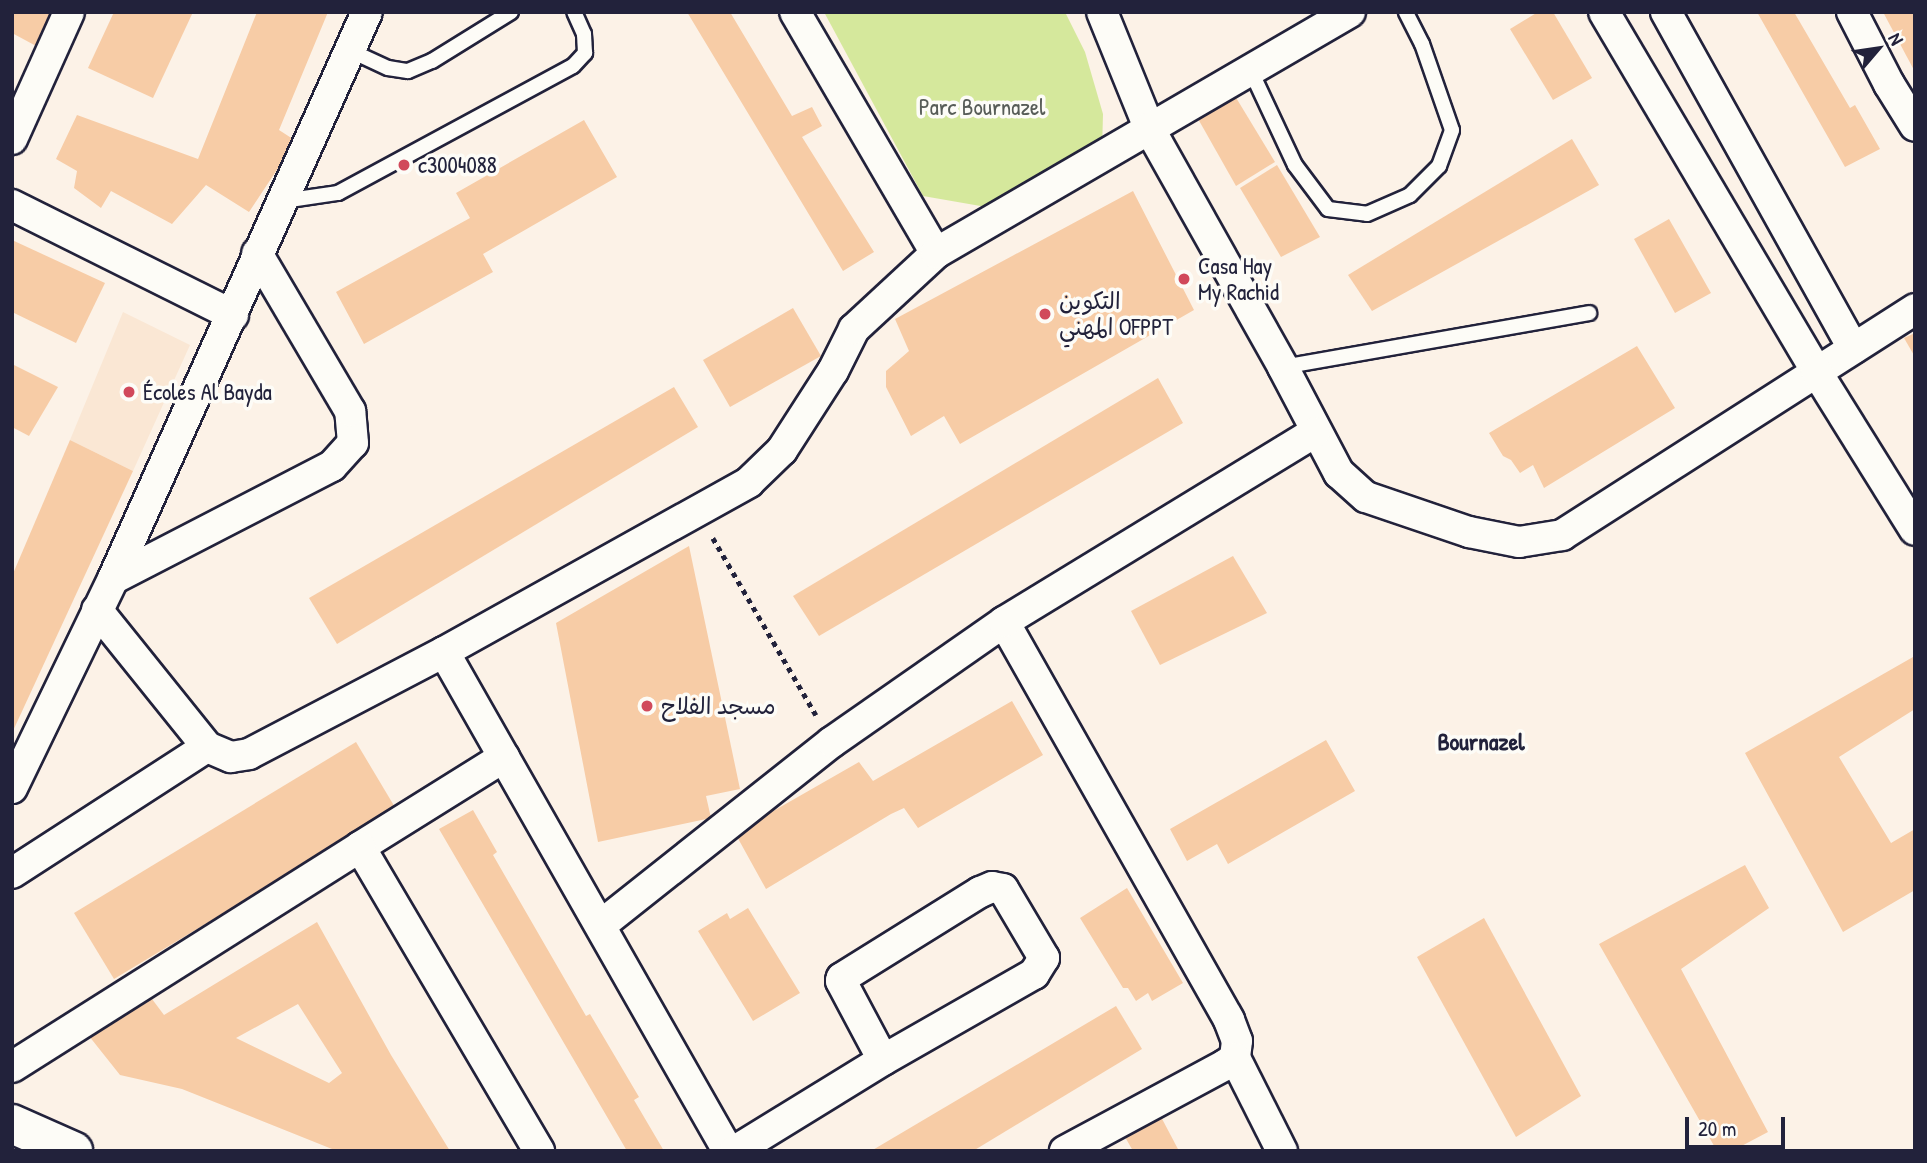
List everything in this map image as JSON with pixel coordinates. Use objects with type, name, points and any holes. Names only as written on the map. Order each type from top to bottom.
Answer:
[{"type":"street","points":[[12,139],[69,12]]},
{"type":"street","points":[[12,788],[113,579],[367,12]]},
{"type":"street","points":[[795,12],[936,253]]},
{"type":"street","points":[[1101,12],[1149,128],[1283,367],[1315,432],[1339,473],[1366,497],[1469,532],[1519,542],[1562,535],[1915,309]]},
{"type":"street","points":[[97,610],[207,747],[232,757],[249,754],[444,652],[749,482],[782,450],[834,371],[854,329],[936,253],[1058,185],[1149,128],[1350,12]]},
{"type":"street","points":[[1604,12],[1816,371],[1915,530]]},
{"type":"street","points":[[1665,12],[1853,348]]},
{"type":"street","points":[[1852,12],[1889,84],[1915,126]]},
{"type":"street","points":[[12,205],[233,315]]},
{"type":"street","points":[[113,579],[332,466],[353,443],[350,411],[257,253]]},
{"type":"street","points":[[601,925],[832,742],[1004,622],[1315,432]]},
{"type":"street","points":[[1004,622],[1229,1020],[1237,1041],[1235,1058],[1282,1151]]},
{"type":"street","points":[[444,652],[728,1151]]},
{"type":"street","points":[[12,873],[207,747]]},
{"type":"street","points":[[12,1067],[504,757]]},
{"type":"street","points":[[360,848],[539,1151]]},
{"type":"street","points":[[735,1151],[883,1060],[1034,974],[1041,967],[1044,958],[1003,889],[992,887],[980,892],[842,978],[841,981],[883,1060]]},
{"type":"street","points":[[1065,1151],[1235,1058]]},
{"type":"street","points":[[12,1124],[73,1151]]},
{"type":"lane","points":[[349,51],[388,68],[408,71],[432,61],[511,12]]},
{"type":"lane","points":[[281,201],[338,193],[573,66],[585,53],[584,34],[574,12]]},
{"type":"lane","points":[[1250,69],[1295,165],[1328,209],[1367,214],[1410,195],[1439,166],[1452,130],[1422,44],[1406,12]]},
{"type":"lane","points":[[1283,367],[1589,313]]},
{"type":"path","points":[[697,510],[832,742]]},
{"type":"shaded area","name":"Écoles Al Bayda","points":[[123,312],[190,345],[133,471],[70,440]]},
{"type":"green space","name":"Parc Bournazel","points":[[824,12],[1065,12],[1085,52],[1103,114],[1102,150],[992,208],[923,196]]},
{"type":"building","points":[[12,12],[56,12],[38,47],[12,33]]},
{"type":"building","points":[[114,12],[193,12],[153,98],[88,68]]},
{"type":"building","points":[[257,12],[328,12],[279,130],[296,141],[249,212],[206,185],[172,224],[111,191],[101,208],[74,188],[77,171],[56,159],[77,115],[198,159]]},
{"type":"building","points":[[687,12],[730,12],[792,116],[812,107],[822,126],[802,137],[874,252],[843,271]]},
{"type":"building","points":[[1538,12],[1553,12],[1592,78],[1553,100],[1510,29]]},
{"type":"building","points":[[1757,12],[1794,12],[1850,108],[1855,105],[1880,149],[1845,167]]},
{"type":"building","points":[[1883,12],[1915,12],[1915,72]]},
{"type":"building","points":[[1232,91],[1275,162],[1236,186],[1197,117]]},
{"type":"building","points":[[584,120],[617,177],[483,254],[493,272],[364,344],[336,292],[470,218],[456,193]]},
{"type":"building","points":[[1572,139],[1599,185],[1372,311],[1348,275]]},
{"type":"building","points":[[1277,165],[1320,237],[1281,257],[1240,188]]},
{"type":"building","name":"التكوين المهني OFPPT","points":[[1133,191],[1194,310],[960,444],[944,416],[911,436],[886,387],[886,371],[909,351],[895,319]]},
{"type":"building","points":[[1669,219],[1711,293],[1675,313],[1634,239]]},
{"type":"building","points":[[12,240],[105,283],[76,343],[12,312]]},
{"type":"building","points":[[793,308],[821,356],[730,407],[703,360]]},
{"type":"building","points":[[1915,333],[1915,357],[1904,338]]},
{"type":"building","points":[[1637,346],[1675,408],[1544,488],[1533,465],[1520,473],[1511,460],[1503,456],[1489,433]]},
{"type":"building","points":[[12,364],[58,387],[29,436],[12,427]]},
{"type":"building","points":[[1158,378],[1183,423],[819,636],[793,596]]},
{"type":"building","points":[[674,387],[698,427],[337,644],[309,598]]},
{"type":"building","points":[[70,440],[133,471],[12,733],[12,576]]},
{"type":"building","name":"مسجد الفلاح","points":[[689,546],[740,789],[706,796],[711,818],[598,842],[556,623]]},
{"type":"building","points":[[1233,556],[1267,613],[1160,665],[1131,611]]},
{"type":"building","points":[[1913,657],[1915,709],[1839,757],[1891,843],[1915,829],[1915,890],[1843,932],[1745,753]]},
{"type":"building","points":[[1012,701],[1043,755],[918,828],[904,808],[891,814],[766,889],[735,833],[859,762],[873,781]]},
{"type":"building","points":[[1326,740],[1355,791],[1228,864],[1217,844],[1187,861],[1170,829]]},
{"type":"building","points":[[356,742],[396,809],[114,979],[74,913]]},
{"type":"building","points":[[473,810],[497,852],[493,855],[586,1016],[590,1014],[639,1097],[634,1100],[664,1151],[627,1151],[439,829]]},
{"type":"building","points":[[1745,865],[1769,908],[1681,969],[1768,1132],[1732,1151],[1717,1151],[1599,944]]},
{"type":"building","points":[[1127,888],[1183,983],[1152,1001],[1148,993],[1136,1001],[1128,988],[1123,988],[1080,918]]},
{"type":"building","points":[[748,908],[800,993],[753,1021],[698,931],[727,913],[730,919]]},
{"type":"building","points":[[1484,918],[1581,1096],[1516,1137],[1417,957]]},
{"type":"building","points":[[317,922],[391,1055],[450,1151],[337,1151],[182,1089],[120,1075],[89,1036],[152,999],[164,1015]],"holes":[[[298,1004],[342,1073],[329,1083],[236,1038]]]},
{"type":"building","points":[[1116,1006],[1142,1049],[973,1151],[871,1151]]},
{"type":"building","points":[[1160,1115],[1179,1151],[1133,1151],[1125,1137]]},
{"type":"place","name":"c3004088","points":[[404,165]]},
{"type":"place","name":"Casa Hay My Rachid","points":[[1184,279]]},
{"type":"place","name":"التكوين المهني OFPPT","points":[[1045,314]]},
{"type":"place","name":"Écoles Al Bayda","points":[[129,392]]},
{"type":"place","name":"مسجد الفلاح","points":[[647,706]]},
{"type":"district","name":"Bournazel","points":[[1481,742]]}]
